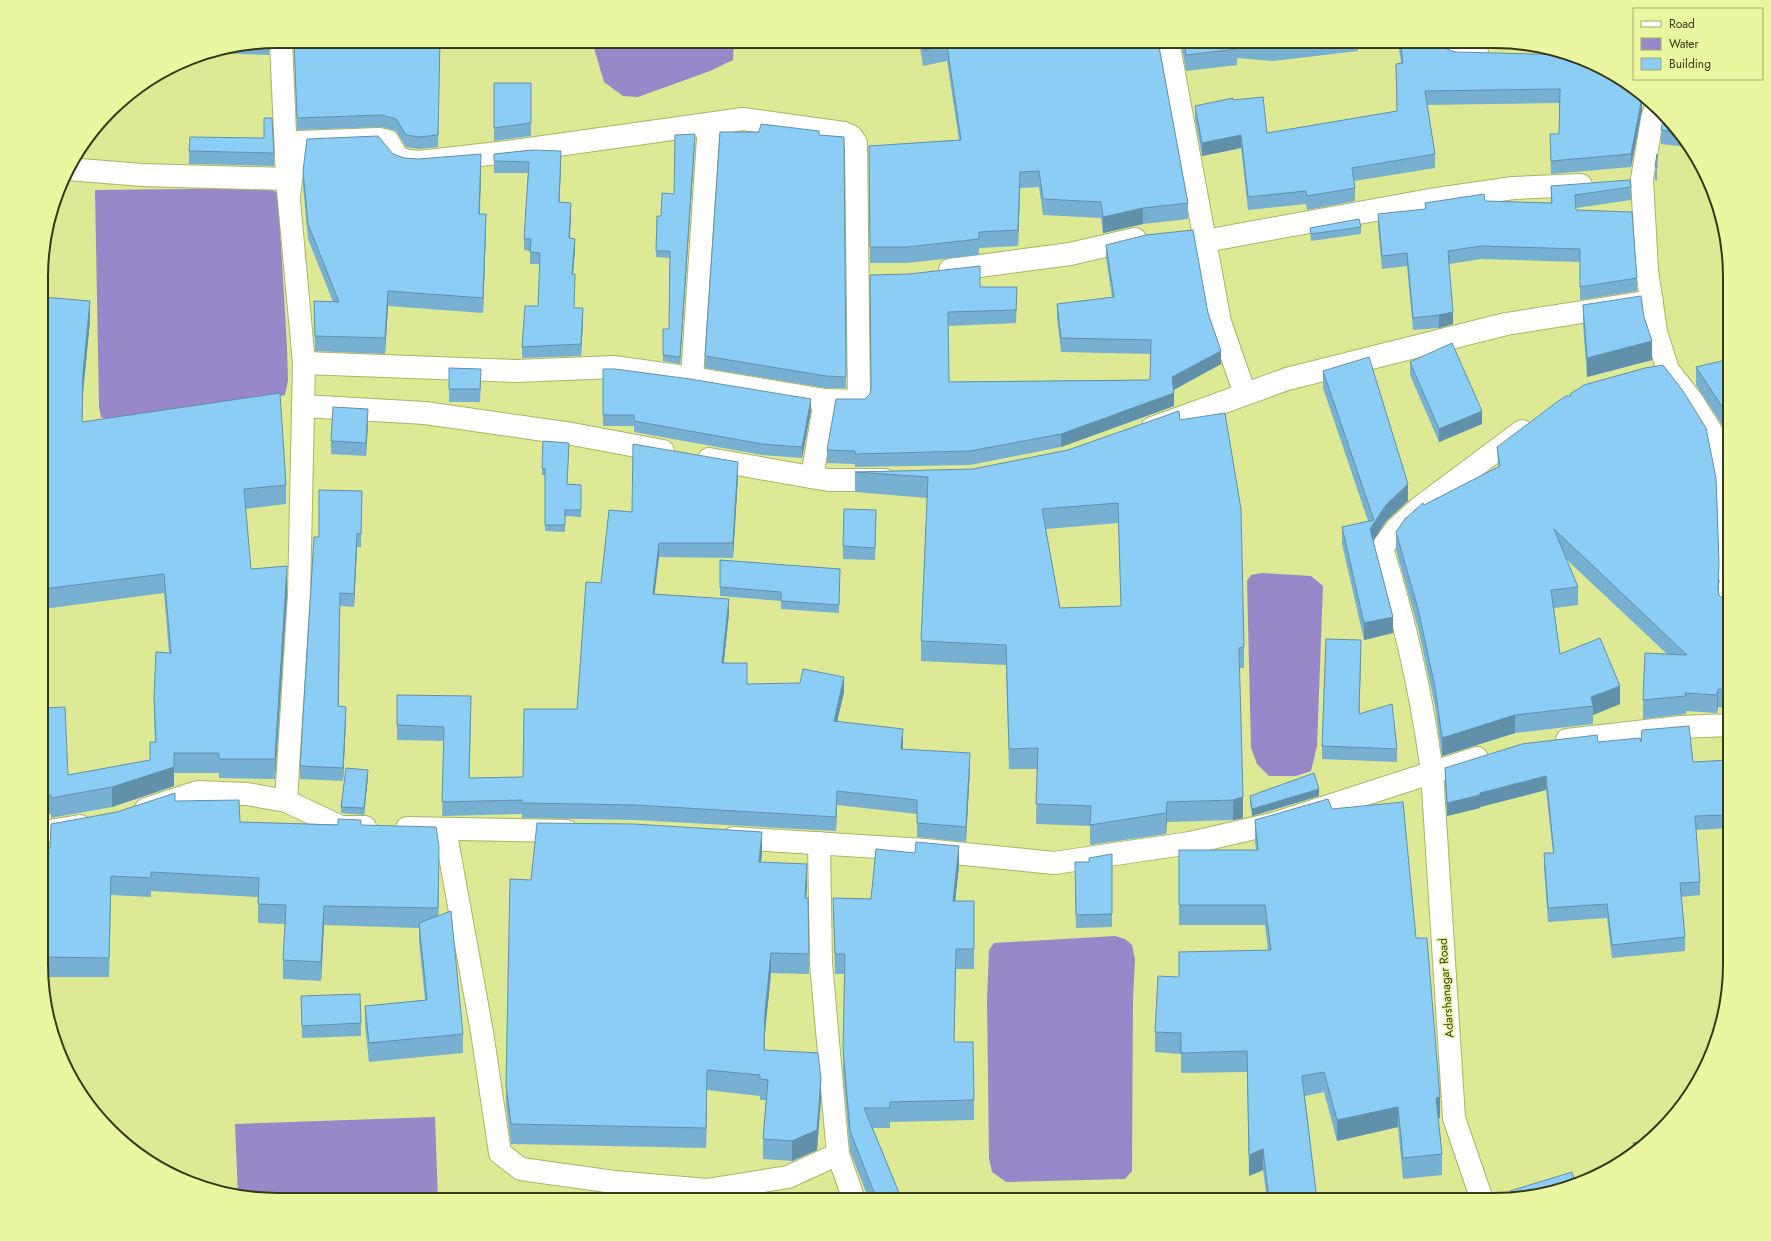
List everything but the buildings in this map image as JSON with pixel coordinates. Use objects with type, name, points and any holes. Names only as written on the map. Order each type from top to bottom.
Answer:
[{"type":"street","points":[[281,48],[288,187],[304,363],[299,595],[286,802]]},
{"type":"street","points":[[1169,48],[1198,234],[1220,322],[1245,394]]},
{"type":"street","points":[[1445,48],[1455,53],[1494,54]]},
{"type":"street","points":[[1654,113],[1642,179],[1647,270],[1656,332],[1658,371],[1693,402],[1723,441]]},
{"type":"street","points":[[288,187],[295,149],[300,142],[380,139],[388,141],[396,157],[408,161],[419,162],[515,151],[744,118],[844,133],[851,136],[856,144],[859,401],[825,400],[614,367],[516,371],[304,363]]},
{"type":"street","points":[[692,378],[708,124]]},
{"type":"street","points":[[75,170],[288,187]]},
{"type":"street","points":[[1198,234],[1513,188],[1642,179]]},
{"type":"street","points":[[930,272],[1070,254],[1158,235]]},
{"type":"street","points":[[857,276],[879,275]]},
{"type":"street","points":[[1130,435],[1287,379],[1506,324],[1652,301]]},
{"type":"street","points":[[812,477],[825,400]]},
{"type":"street","points":[[303,406],[425,413],[572,434],[828,480],[903,480]]},
{"type":"street","name":"Adarshanagar Road","points":[[1480,1193],[1454,1118],[1432,772],[1426,731],[1399,602],[1382,548],[1396,529],[1420,507],[1538,418]]},
{"type":"street","points":[[1550,742],[1682,727],[1723,724]]},
{"type":"street","points":[[711,837],[925,850],[1054,863],[1190,843],[1276,824],[1497,752]]},
{"type":"street","points":[[130,814],[198,792],[246,794],[286,802],[341,827],[587,832]]},
{"type":"street","points":[[48,831],[100,822]]},
{"type":"street","points":[[445,829],[482,1032],[500,1153],[521,1169],[614,1182],[707,1190],[788,1177],[838,1154]]},
{"type":"street","points":[[819,843],[821,963],[838,1154],[852,1193]]},
{"type":"water","points":[[594,48],[734,48],[733,60],[710,71],[638,97],[623,96],[604,82]]},
{"type":"water","points":[[267,188],[278,193],[287,347],[288,380],[285,395],[247,403],[112,421],[101,417],[99,407],[95,190]]},
{"type":"water","points":[[1262,573],[1311,576],[1323,586],[1317,746],[1311,771],[1296,776],[1269,776],[1257,764],[1251,748],[1247,581],[1251,575]]},
{"type":"water","points":[[1115,936],[1125,939],[1132,945],[1135,960],[1133,999],[1132,1171],[1125,1179],[1006,1182],[992,1172],[989,1158],[987,1000],[989,950],[994,943]]},
{"type":"water","points":[[435,1117],[438,1193],[262,1193],[238,1190],[235,1124]]}]
